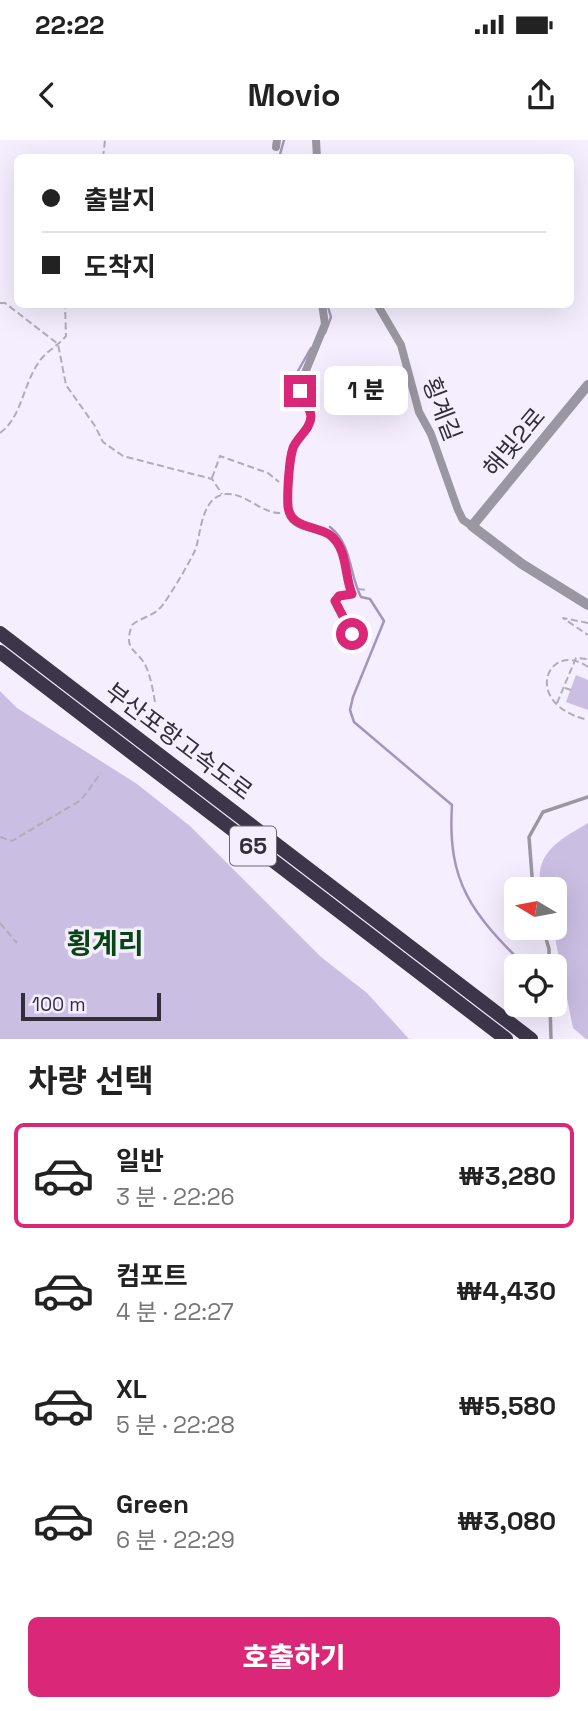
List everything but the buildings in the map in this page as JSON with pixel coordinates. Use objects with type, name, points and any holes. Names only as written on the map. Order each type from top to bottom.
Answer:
[{"type":"highway","name":"부산포항고속도로","points":[[0,633],[531,1039]]},
{"type":"highway","name":"부산포항고속도로","points":[[0,652],[506,1039]]},
{"type":"street","points":[[323,308],[326,317],[321,337],[303,373],[300,391],[311,415],[309,425],[294,445],[291,456],[290,512],[300,524],[321,529],[341,548],[352,594],[339,596],[335,601],[352,634]]},
{"type":"street","name":"횡계길","points":[[379,308],[401,345],[419,412],[431,434],[458,510],[463,520],[472,526]]},
{"type":"street","name":"해빛2로","points":[[472,526],[588,385]]},
{"type":"street","points":[[472,526],[522,564],[588,605]]},
{"type":"lane","points":[[532,877],[529,837],[543,812],[588,797]]},
{"type":"lane","points":[[550,1017],[551,1039]]},
{"type":"path","points":[[0,303],[5,303],[58,346],[66,385],[103,442],[123,456],[212,479],[223,494],[249,500],[264,510],[278,514],[290,512]]},
{"type":"path","points":[[0,433],[12,422],[38,362],[66,336],[65,308]]},
{"type":"path","points":[[212,479],[220,456],[268,472],[280,483],[290,483]]},
{"type":"path","points":[[155,702],[146,666],[130,649],[127,637],[132,625],[160,609],[196,549],[208,505],[223,494]]},
{"type":"path","points":[[360,588],[367,590]]},
{"type":"path","points":[[588,623],[563,618],[588,635]]},
{"type":"path","points":[[576,658],[588,667]]},
{"type":"path","points":[[557,704],[576,658]]},
{"type":"path","points":[[588,659],[562,660],[551,670],[546,693],[569,714],[588,720]]},
{"type":"path","points":[[564,687],[571,690]]},
{"type":"path","points":[[0,837],[12,841],[74,804],[100,773]]},
{"type":"path","points":[[0,923],[17,943]]},
{"type":"shaded area","points":[[576,675],[588,680],[588,710],[566,702]]},
{"type":"shaded area","points":[[0,691],[17,708],[137,784],[190,826],[321,957],[367,993],[409,1039],[0,1039]]},
{"type":"shaded area","points":[[588,823],[588,1039],[573,1028],[567,998],[567,954],[558,954],[555,940],[567,940],[567,877],[540,877],[545,857],[551,848]]},
{"type":"waterway","points":[[280,154],[284,140]]},
{"type":"waterway","points":[[325,333],[331,317],[328,308]]},
{"type":"waterway","points":[[295,389],[294,378],[311,348]]},
{"type":"waterway","points":[[330,527],[346,551],[361,597],[370,599],[384,621],[353,697],[350,710],[354,722],[452,805],[454,856],[459,876],[477,912],[514,954]]},
{"type":"district","name":"횡계리","points":[[105,943]]},
{"type":"route","points":[[300,391],[311,415],[309,425],[294,445],[291,456],[288,508],[292,518],[300,524],[321,529],[333,537],[341,548],[352,594],[339,596],[335,601],[340,616],[352,634]]}]
